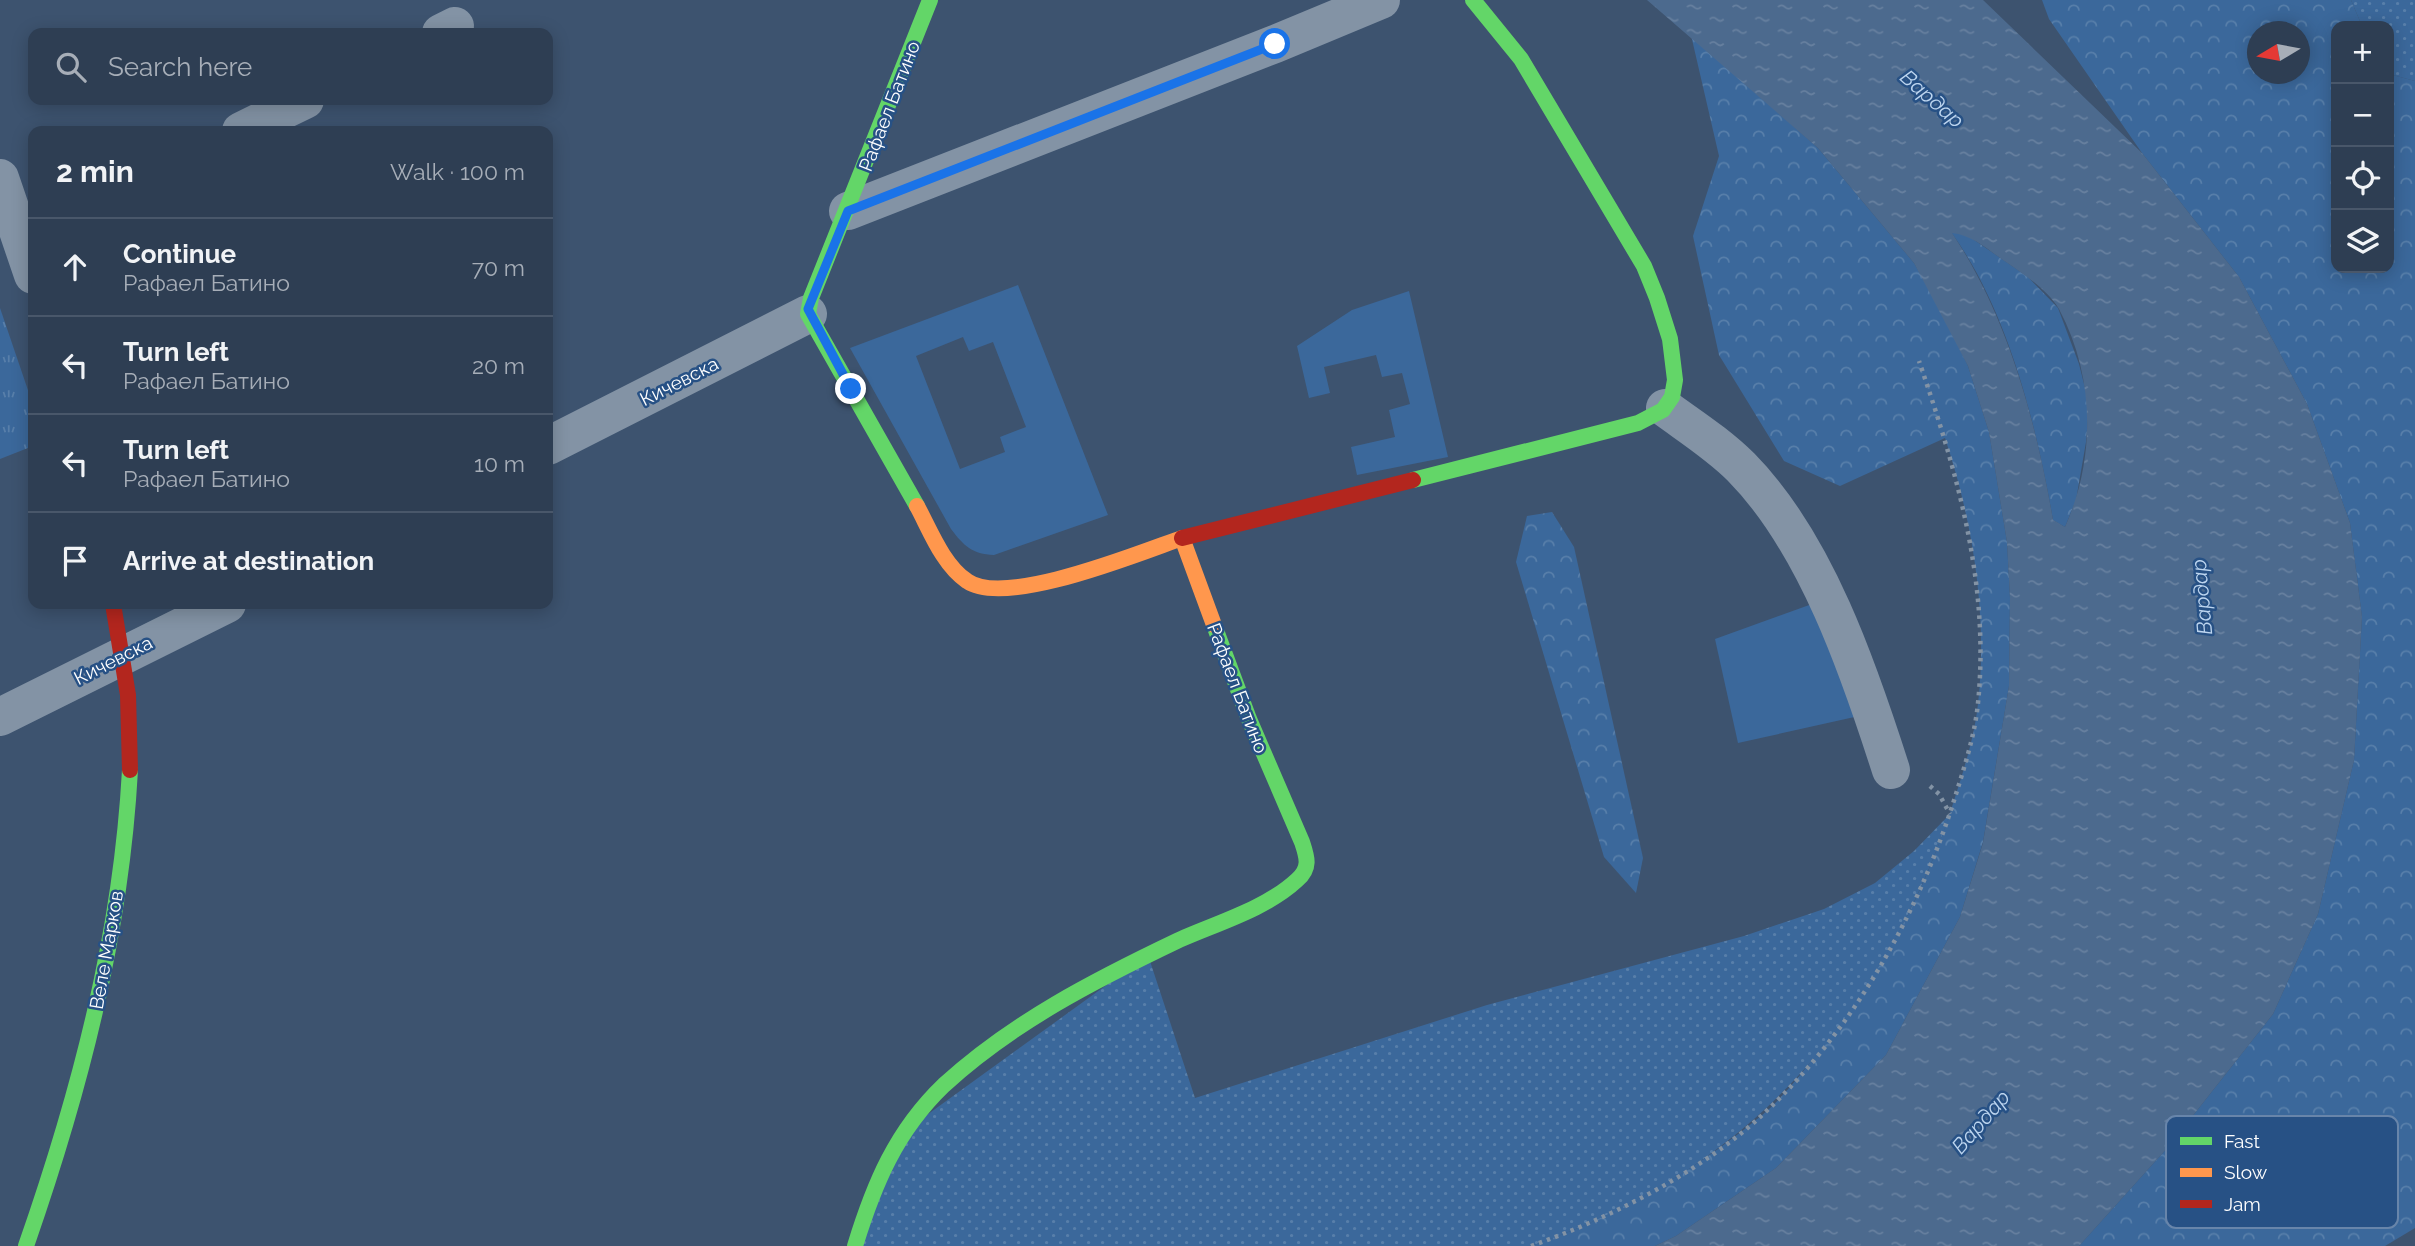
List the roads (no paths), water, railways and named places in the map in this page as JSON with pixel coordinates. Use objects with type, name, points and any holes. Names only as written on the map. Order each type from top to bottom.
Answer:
[{"type":"street","name":"Рафаел Батино","points":[[808,314],[811,298],[930,0]]},
{"type":"street","name":"Рафаел Батино","points":[[848,211],[1381,0]]},
{"type":"street","points":[[808,314],[952,566],[970,584],[991,589],[1030,585],[1182,538],[1592,436],[1642,421],[1665,408],[1673,393],[1674,359],[1659,301],[1644,266],[1521,59],[1473,0]]},
{"type":"street","points":[[251,126],[295,105]]},
{"type":"street","points":[[0,178],[28,236]]},
{"type":"street","name":"Кичевска","points":[[553,443],[808,314]]},
{"type":"street","points":[[1665,408],[1730,457],[1771,503],[1815,575],[1846,640],[1891,770]]},
{"type":"street","name":"Рафаел Батино","points":[[855,1246],[872,1187],[901,1133],[931,1100],[984,1050],[1024,1021],[1085,985],[1257,905],[1305,872],[1307,855],[1249,719],[1182,538]]},
{"type":"street","name":"Веле Марков","points":[[26,1246],[78,1092],[116,918],[131,749],[123,655],[114,609]]},
{"type":"street","name":"Кичевска","points":[[0,717],[217,609]]},
{"type":"water","name":"Вардар","points":[[1647,0],[1983,0],[2142,153],[2239,277],[2307,404],[2350,523],[2362,617],[2354,760],[2318,914],[2273,1014],[2193,1116],[2166,1116],[2166,1149],[2079,1246],[1655,1246],[1676,1236],[1776,1168],[1886,1055],[1960,917],[1983,843],[2009,686],[2010,598],[2007,542],[1989,432],[1968,366],[1914,263],[1818,148]],"holes":[[[1952,233],[1979,243],[2041,288],[2059,309],[2071,335],[2085,389],[2087,417],[2082,473],[2065,527],[2053,520],[2038,445],[2004,335],[1972,265]]]}]
